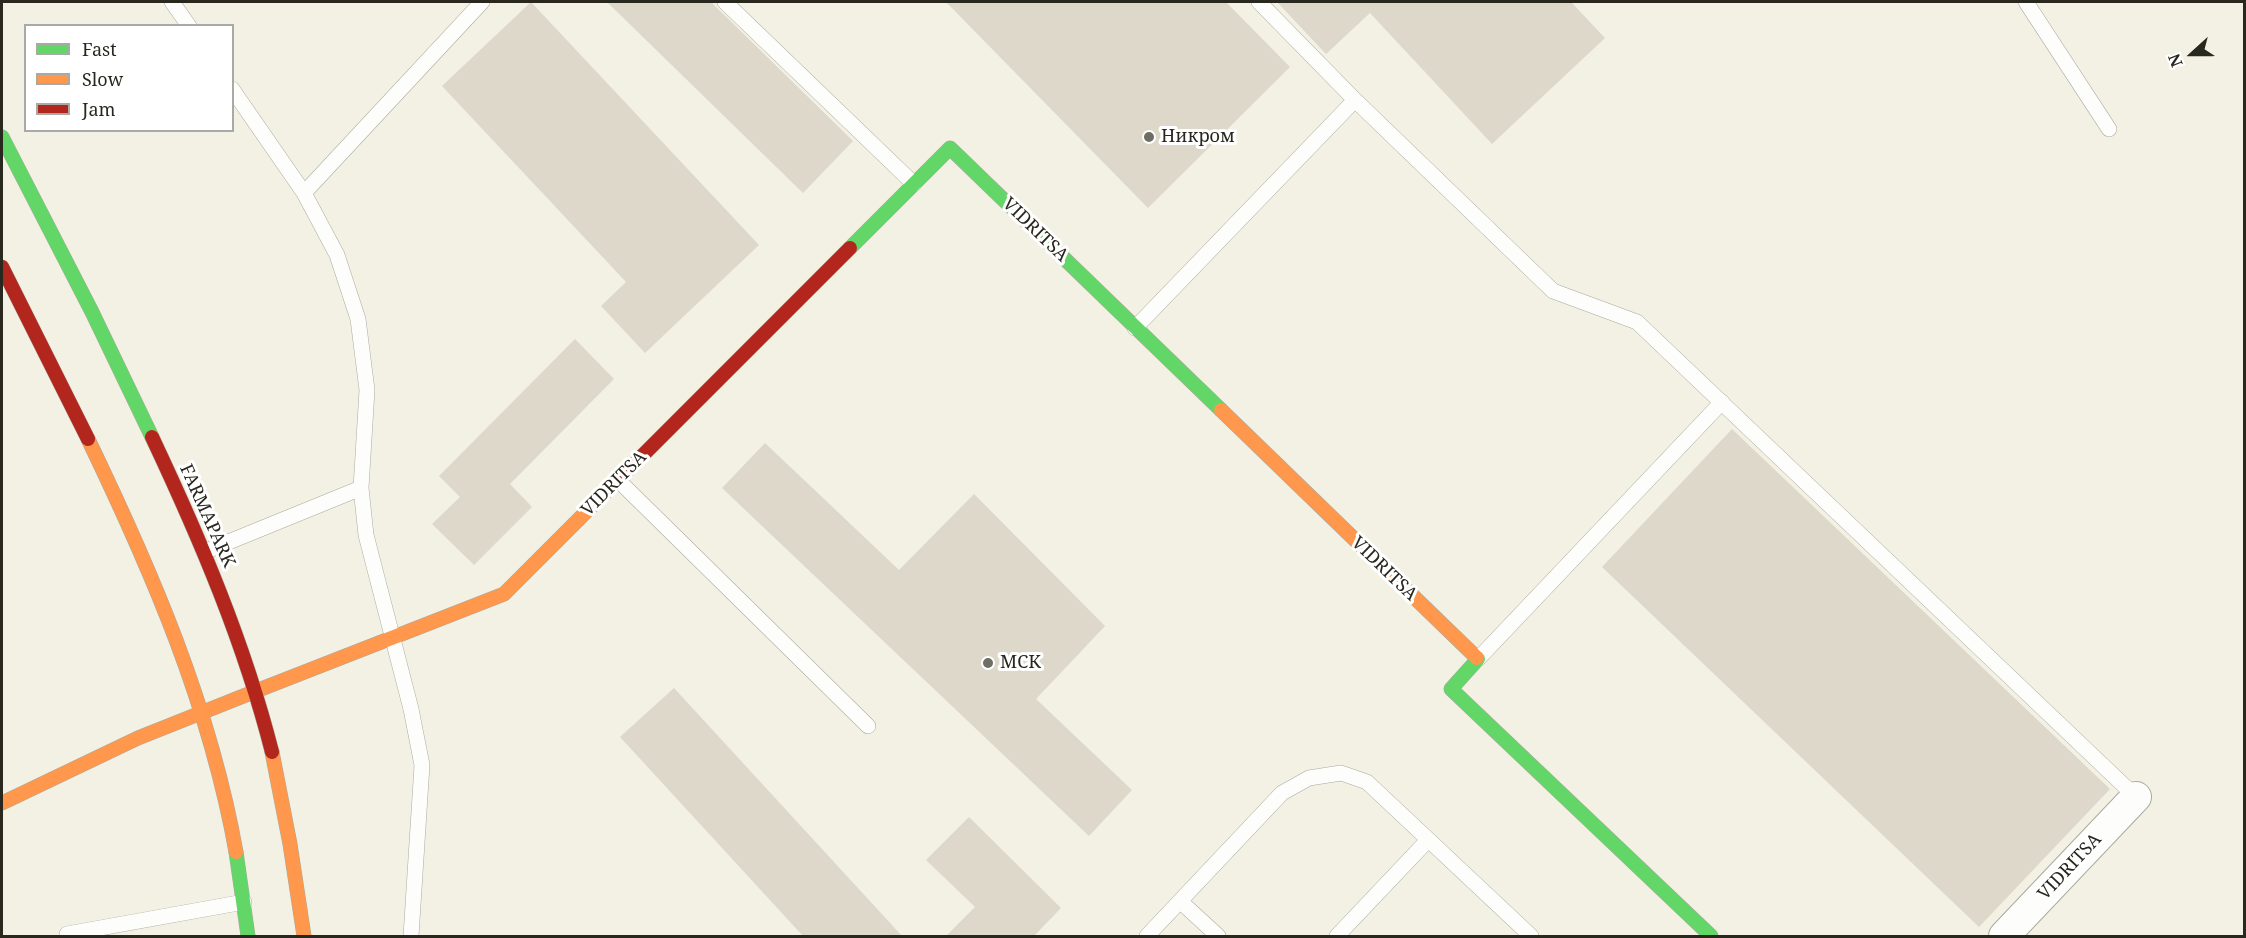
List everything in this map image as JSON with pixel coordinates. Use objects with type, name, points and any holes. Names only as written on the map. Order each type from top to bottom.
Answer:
[{"type":"main road","name":"FARMAPARK","points":[[2,137],[154,439],[232,620],[256,691],[278,781],[299,892],[304,936]]},
{"type":"main road","name":"VIDRITSA","points":[[2,803],[92,759],[202,711],[393,639],[504,594],[950,148],[1478,659]]},
{"type":"main road","points":[[2,267],[101,466],[152,578],[178,643],[202,711],[225,796],[248,936]]},
{"type":"main road","points":[[1478,659],[1451,689],[1711,936]]},
{"type":"street","name":"VIDRITSA","points":[[2004,936],[2136,797]]},
{"type":"lane","points":[[172,2],[188,24]]},
{"type":"lane","points":[[304,193],[482,2]]},
{"type":"lane","points":[[725,2],[914,184]]},
{"type":"lane","points":[[1259,2],[1355,100],[1553,291],[1637,322],[2136,797]]},
{"type":"lane","points":[[2026,2],[2109,129]]},
{"type":"lane","points":[[234,92],[304,193],[337,255],[358,319],[367,390],[361,488],[366,535],[411,709],[422,765],[411,936]]},
{"type":"lane","points":[[1135,327],[1355,100]]},
{"type":"lane","points":[[1478,659],[1722,402]]},
{"type":"lane","points":[[618,480],[868,726]]},
{"type":"lane","points":[[204,552],[361,488]]},
{"type":"lane","points":[[1147,936],[1282,793],[1309,778],[1341,773],[1367,782],[1524,934]]},
{"type":"lane","points":[[1337,936],[1428,840]]},
{"type":"lane","points":[[67,934],[244,902]]},
{"type":"lane","points":[[1181,902],[1218,936]]},
{"type":"building","points":[[531,2],[759,245],[645,353],[601,306],[626,282],[442,86]]},
{"type":"building","points":[[607,2],[711,2],[853,141],[803,193]]},
{"type":"building","name":"Никром","points":[[946,2],[1226,2],[1290,67],[1148,208]]},
{"type":"building","points":[[1277,2],[1571,2],[1605,38],[1492,144],[1370,13],[1326,54]]},
{"type":"building","points":[[575,339],[614,379],[510,484],[532,507],[474,565],[432,524],[460,497],[439,476]]},
{"type":"building","points":[[1732,429],[2110,789],[1979,927],[1602,567]]},
{"type":"building","name":"МСК","points":[[765,443],[899,570],[974,494],[1105,626],[1036,699],[1132,790],[1089,836],[722,488]]},
{"type":"building","points":[[674,688],[902,936],[803,936],[620,737]]},
{"type":"building","points":[[969,817],[1061,908],[1034,936],[946,936],[975,907],[926,860]]},
{"type":"traffic: fast","points":[[2,137],[92,312],[152,437]]},
{"type":"traffic: fast","points":[[850,248],[950,148],[1221,410]]},
{"type":"traffic: fast","points":[[1477,658],[1451,689],[1711,936]]},
{"type":"traffic: fast","points":[[236,852],[248,936]]},
{"type":"traffic: slow","points":[[1221,410],[1477,658]]},
{"type":"traffic: slow","points":[[88,439],[156,590],[195,692],[225,798],[236,852]]},
{"type":"traffic: slow","points":[[256,691],[504,594],[599,499]]},
{"type":"traffic: slow","points":[[2,803],[138,738],[256,691]]},
{"type":"traffic: slow","points":[[272,752],[290,844],[304,936]]},
{"type":"traffic: jam","points":[[599,499],[850,248]]},
{"type":"traffic: jam","points":[[2,267],[88,439]]},
{"type":"traffic: jam","points":[[152,437],[187,514],[234,631],[272,752]]},
{"type":"place","name":"Никром","points":[[1149,137]]},
{"type":"place","name":"МСК","points":[[988,663]]}]
